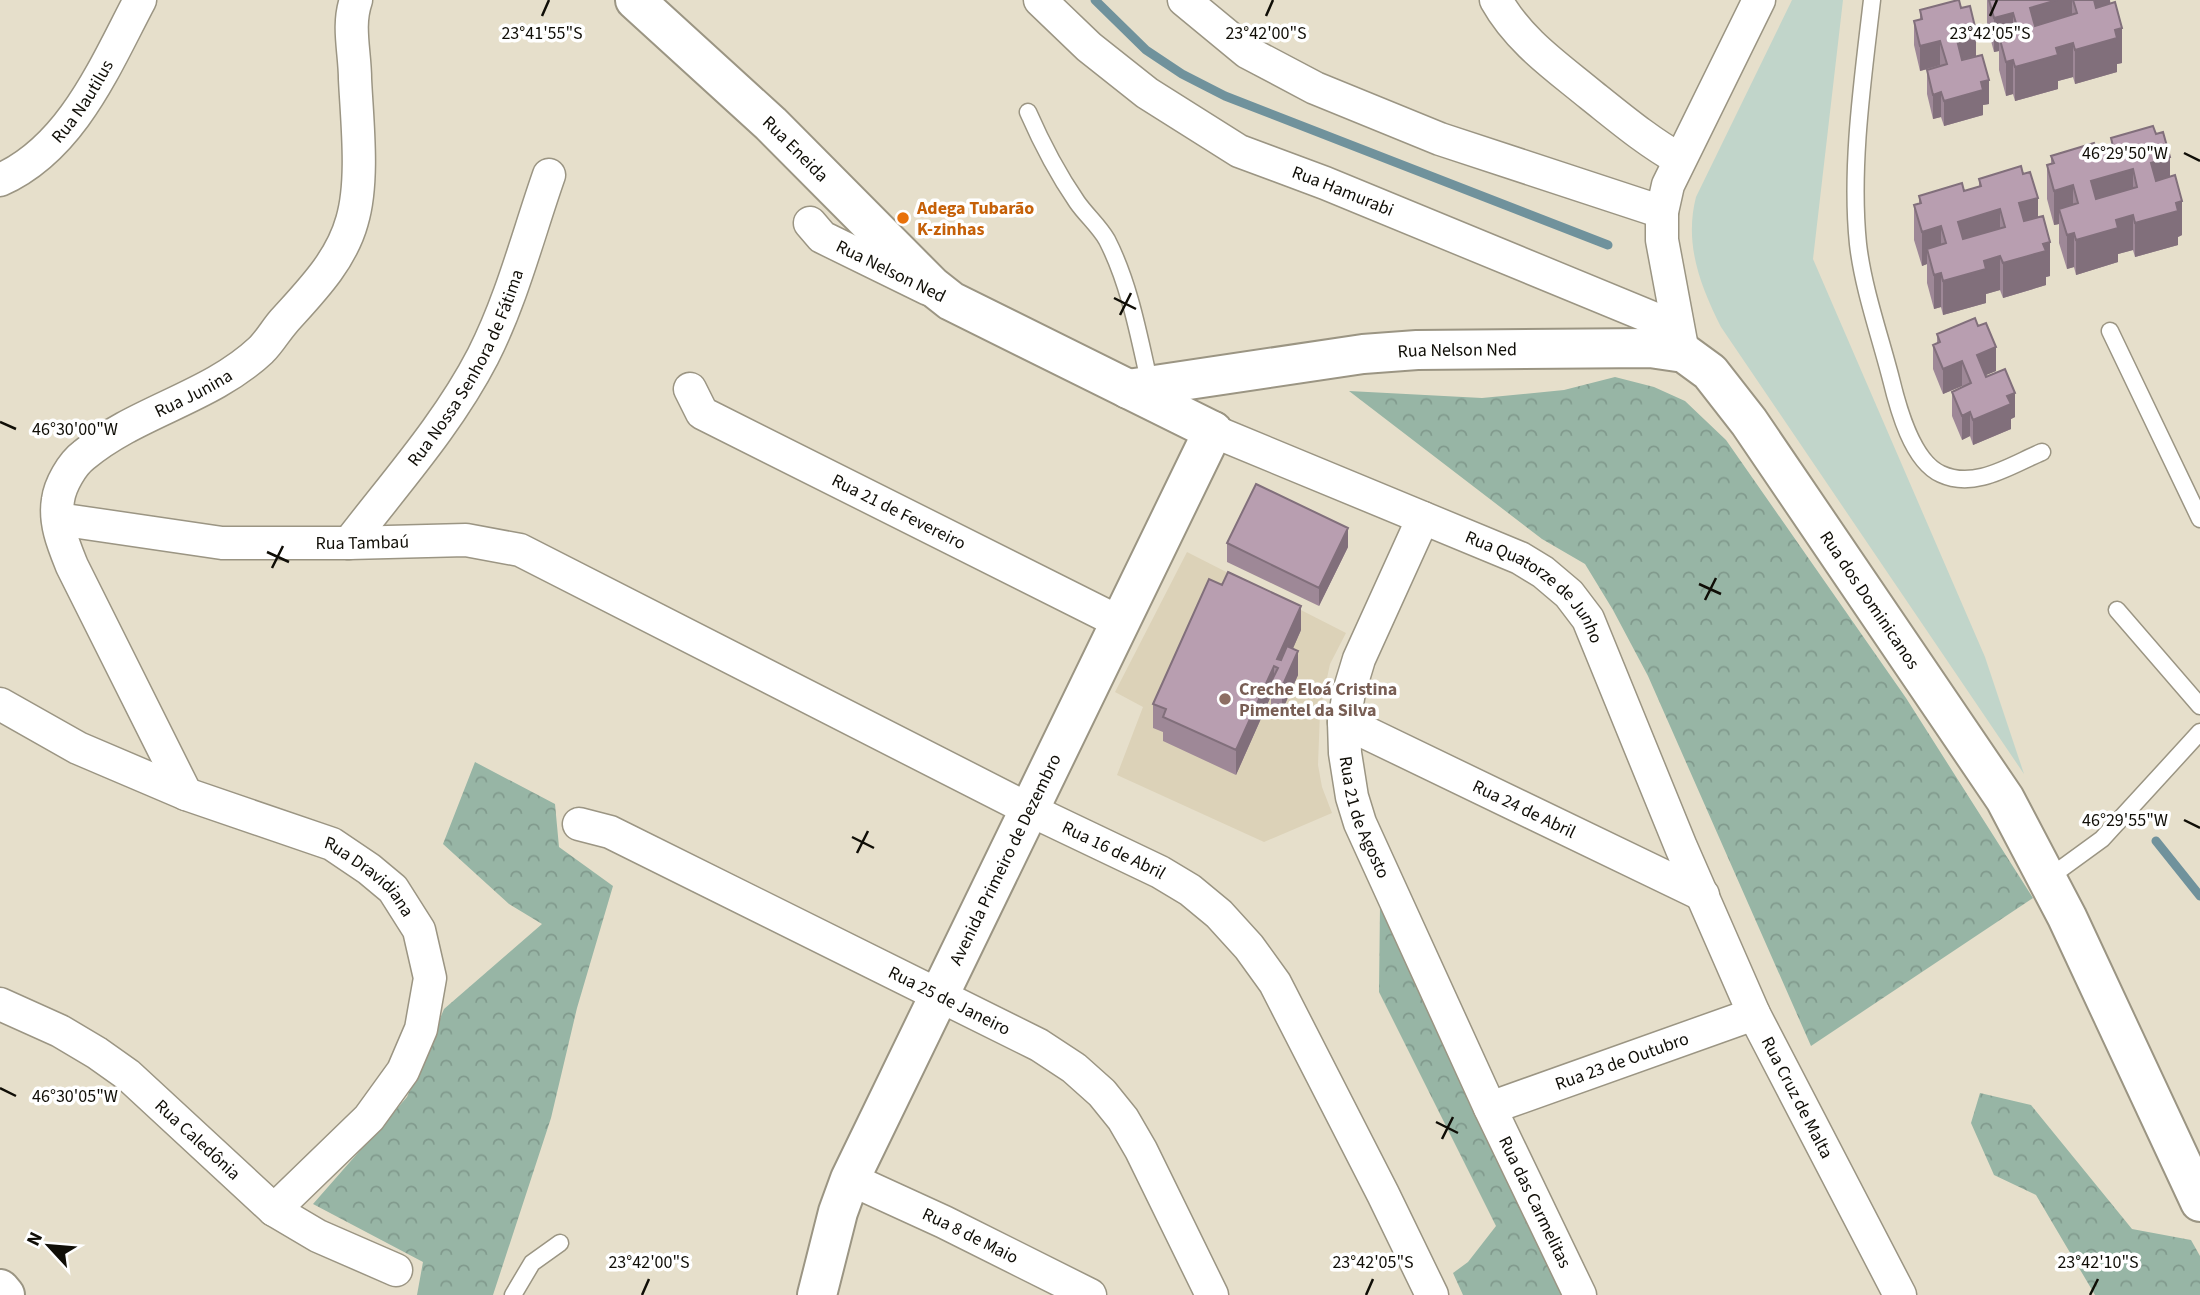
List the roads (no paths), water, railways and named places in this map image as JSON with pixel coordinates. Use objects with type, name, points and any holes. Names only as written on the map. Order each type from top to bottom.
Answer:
[{"type":"street","name":"Rua Nautilus","points":[[0,180],[47,149],[72,120],[99,77],[140,0]]},
{"type":"street","name":"Rua Junina","points":[[187,794],[72,566],[61,540],[57,500],[63,482],[82,456],[115,434],[229,375],[251,358],[316,286],[339,252],[353,220],[358,184],[351,29],[356,0]]},
{"type":"street","name":"Rua Hamurabi","points":[[1040,0],[1089,47],[1147,93],[1239,151],[1325,183],[1680,341]]},
{"type":"street","points":[[1184,0],[1247,52],[1315,88],[1440,139],[1662,212]]},
{"type":"street","points":[[1496,0],[1507,19],[1531,46],[1652,144],[1679,159]]},
{"type":"street","points":[[1680,341],[1662,240],[1662,212],[1668,186],[1759,0]]},
{"type":"street","name":"Rua Eneida","points":[[638,2],[771,124],[916,270],[951,301]]},
{"type":"street","name":"Rua Nossa Senhora de Fátima","points":[[349,543],[454,407],[484,356],[508,300],[549,175]]},
{"type":"street","name":"Rua Nelson Ned","points":[[810,223],[822,237],[951,301],[1139,387],[1213,431]]},
{"type":"street","name":"Rua Nelson Ned","points":[[1139,387],[1363,354],[1417,350],[1650,348],[1680,341]]},
{"type":"street","name":"Rua dos Dominicanos","points":[[1680,341],[1710,372],[1749,422],[2005,800],[2067,917],[2200,1202]]},
{"type":"street","points":[[1213,431],[1211,401],[1218,386],[1231,372]]},
{"type":"street","name":"Rua 21 de Fevereiro","points":[[690,390],[702,413],[1119,622]]},
{"type":"street","name":"Rua Quatorze de Junho","points":[[1213,431],[1520,558],[1569,594],[1588,619],[1703,895]]},
{"type":"street","name":"Avenida Primeiro de Dezembro","points":[[817,1295],[838,1212],[850,1180],[1213,431]]},
{"type":"street","name":"Rua 21 de Agosto","points":[[1423,518],[1359,659],[1349,692],[1344,722],[1347,775],[1360,823],[1490,1108]]},
{"type":"street","name":"Rua Tambaú","points":[[58,519],[222,543],[466,540],[520,550],[576,577]]},
{"type":"street","name":"Rua 16 de Abril","points":[[576,577],[1030,810],[1124,853],[1190,890],[1219,914],[1249,947],[1275,983],[1432,1295]]},
{"type":"street","name":"Rua Dravidiana","points":[[0,704],[78,748],[187,794],[332,844],[393,889],[419,930],[430,978],[421,1029],[403,1071],[369,1118],[274,1210]]},
{"type":"street","name":"Rua 24 de Abril","points":[[1344,722],[1703,895]]},
{"type":"street","name":"Rua 25 de Janeiro","points":[[579,824],[610,832],[1039,1045],[1074,1068],[1102,1093],[1123,1119],[1212,1295]]},
{"type":"street","name":"Rua Cruz de Malta","points":[[1703,895],[1754,1014],[1900,1295]]},
{"type":"street","name":"Rua Caledônia","points":[[0,1004],[60,1031],[128,1075],[274,1210],[317,1236],[397,1270]]},
{"type":"street","name":"Rua 23 de Outubro","points":[[1490,1108],[1754,1014]]},
{"type":"street","name":"Rua das Carmelitas","points":[[1490,1108],[1580,1295]]},
{"type":"street","name":"Rua 8 de Maio","points":[[850,1180],[944,1222],[1090,1295]]},
{"type":"street","points":[[0,1289],[5,1295]]},
{"type":"lane","points":[[1872,0],[1857,142],[1858,243],[1896,398],[1918,454],[1929,467],[1942,475],[1958,479],[1980,479],[2042,452]]},
{"type":"lane","points":[[1028,112],[1051,164],[1079,206],[1106,238],[1122,277],[1135,322],[1139,387]]},
{"type":"lane","points":[[2110,331],[2200,519]]},
{"type":"lane","points":[[2117,610],[2200,706]]},
{"type":"lane","points":[[2047,879],[2102,839],[2200,732]]},
{"type":"lane","points":[[513,1295],[532,1263],[560,1243]]},
{"type":"waterway","points":[[1095,0],[1146,50],[1182,74],[1225,96],[1608,245]]},
{"type":"waterway","points":[[2156,841],[2200,896]]},
{"type":"place","name":"Adega Tubarão K-zinhas","points":[[903,218]]},
{"type":"place","name":"Creche Eloá Cristina Pimentel da Silva","points":[[1225,699]]}]
